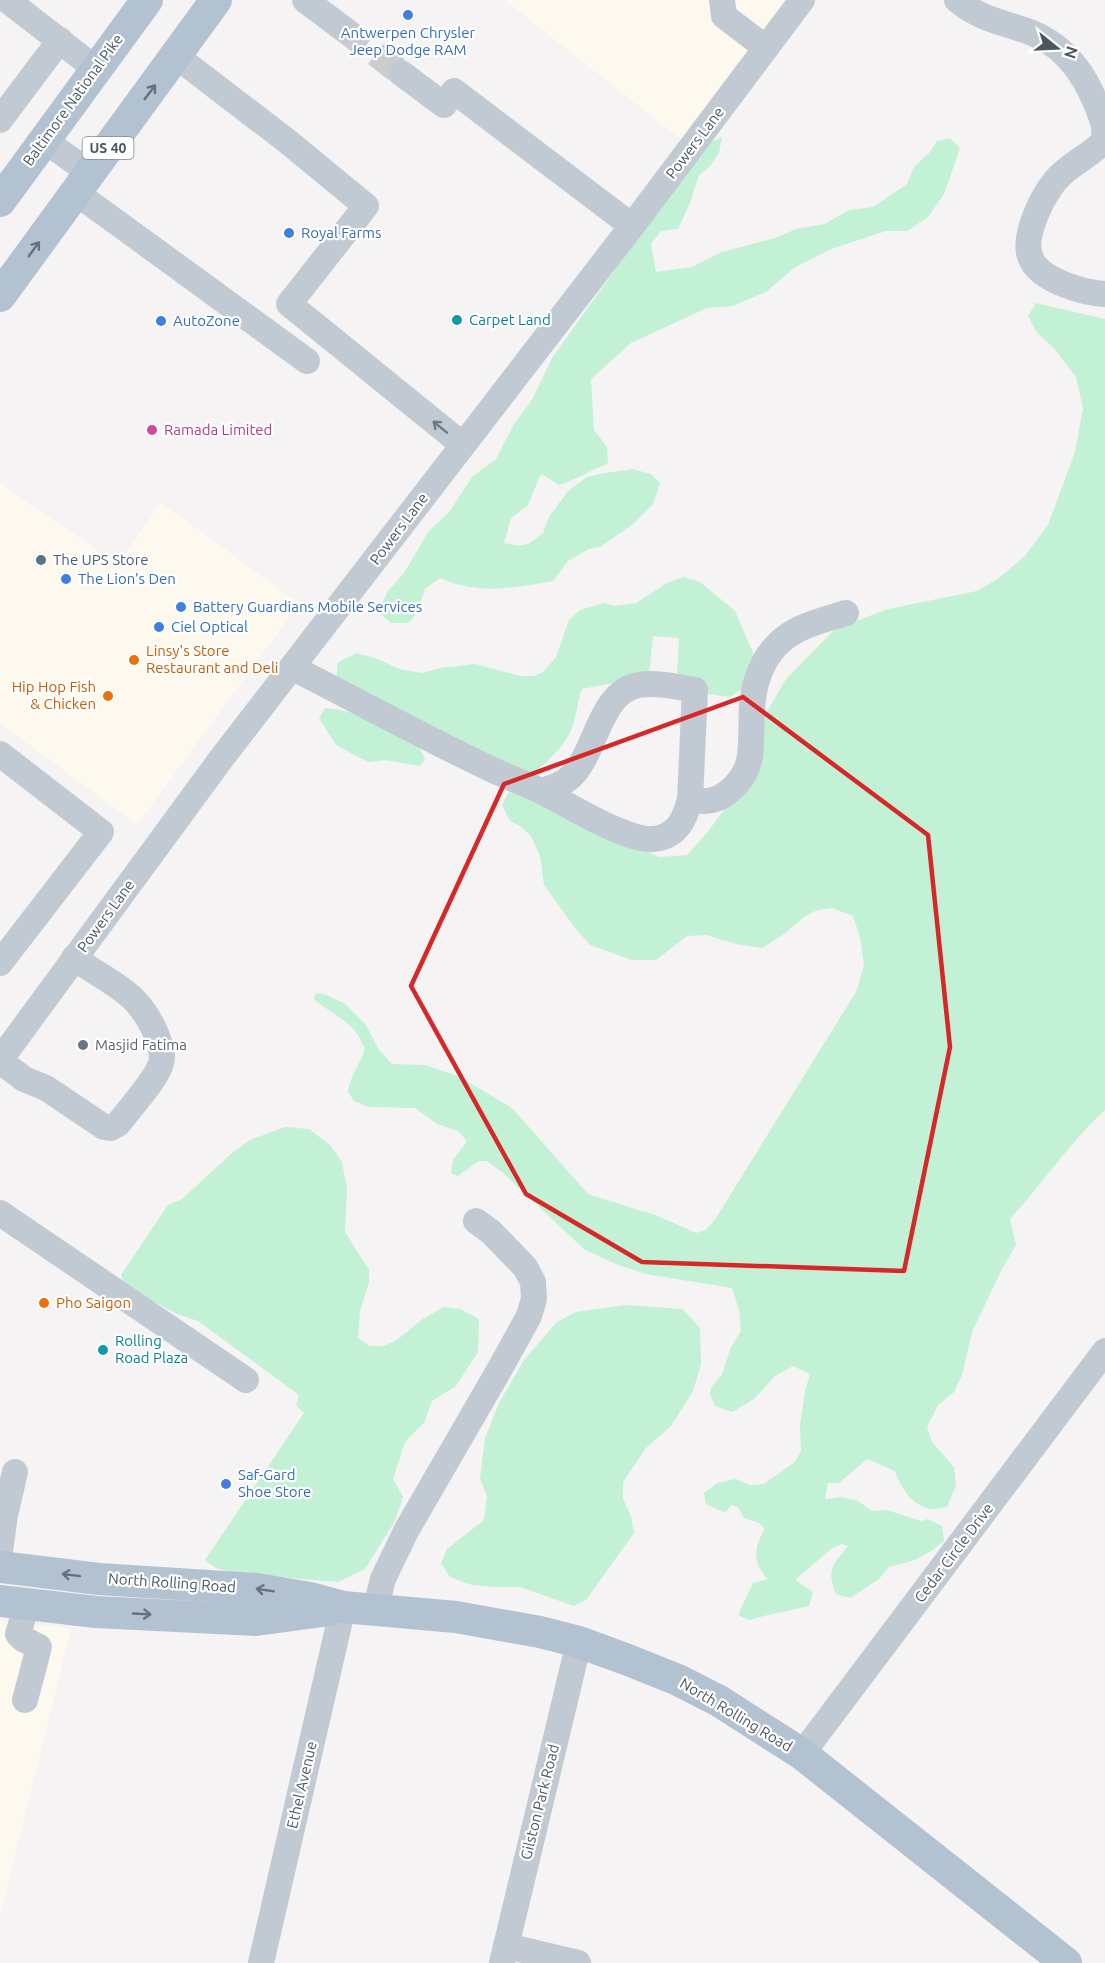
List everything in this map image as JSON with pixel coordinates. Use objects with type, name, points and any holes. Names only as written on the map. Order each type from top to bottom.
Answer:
[{"type":"main road","name":"Baltimore National Pike","points":[[0,200],[147,0]]},
{"type":"main road","name":"US 40","points":[[0,296],[216,0]]},
{"type":"main road","name":"North Rolling Road","points":[[0,1567],[99,1578],[257,1589],[310,1598],[343,1607],[456,1617],[540,1632],[579,1642],[678,1680],[749,1718],[802,1754],[1066,1963]]},
{"type":"main road","name":"North Rolling Road","points":[[13,1602],[96,1612],[256,1620],[309,1614],[343,1607]]},
{"type":"street","points":[[7,0],[96,69]]},
{"type":"street","points":[[305,0],[345,30]]},
{"type":"street","name":"Powers Lane","points":[[0,1060],[221,759],[632,226],[802,0]]},
{"type":"street","points":[[957,0],[971,12],[1029,32],[1053,46],[1070,58],[1086,84],[1104,124],[1105,135],[1102,143],[1070,166],[1055,181],[1036,214],[1028,247],[1032,261],[1040,271],[1073,289],[1105,294]]},
{"type":"street","points":[[727,5],[766,48]]},
{"type":"street","points":[[0,120],[60,40]]},
{"type":"street","points":[[176,56],[287,141],[366,206],[289,304],[463,445]]},
{"type":"street","points":[[401,73],[444,105],[454,91],[632,226]]},
{"type":"street","points":[[44,140],[83,183],[307,361]]},
{"type":"street","points":[[690,799],[705,801],[722,796],[736,786],[745,772],[750,758],[752,704],[756,683],[764,663],[779,642],[800,629],[846,613]]},
{"type":"street","points":[[293,668],[495,771],[542,791],[616,829],[644,838],[666,835],[676,829],[686,816],[690,799],[695,690],[647,684],[629,687],[610,706],[579,766],[568,779],[542,791]]},
{"type":"street","points":[[0,754],[101,832],[0,963]]},
{"type":"street","points":[[0,1060],[24,1079],[45,1088],[104,1127],[111,1128],[118,1124],[157,1072],[162,1063],[162,1051],[141,1006],[119,985],[74,958]]},
{"type":"street","points":[[0,1214],[246,1380]]},
{"type":"street","points":[[375,1611],[383,1579],[406,1531],[497,1375],[529,1316],[534,1299],[533,1282],[525,1267],[491,1232],[476,1221]]},
{"type":"street","name":"Cedar Circle Drive","points":[[802,1754],[1105,1351]]},
{"type":"street","points":[[0,1551],[5,1515],[15,1473]]},
{"type":"street","points":[[13,1602],[18,1634],[39,1647],[25,1700]]},
{"type":"street","name":"Ethel Avenue","points":[[261,1963],[343,1607]]},
{"type":"street","name":"Gilston Park Road","points":[[504,1954],[579,1642]]},
{"type":"street","points":[[504,1954],[578,1963]]},
{"type":"highlighted area","points":[[743,697],[928,835],[950,1047],[904,1271],[642,1262],[526,1194],[411,986],[504,784]]},
{"type":"shaded area","points":[[505,0],[794,0],[684,142]]},
{"type":"shaded area","points":[[0,483],[118,564],[161,502],[299,604],[137,825],[0,723]]},
{"type":"shaded area","points":[[0,1621],[71,1629],[0,1917]]},
{"type":"green space","points":[[722,137],[719,153],[710,166],[699,175],[678,229],[661,231],[651,244],[656,272],[692,267],[722,252],[775,238],[796,229],[825,224],[849,210],[873,207],[907,184],[914,167],[930,152],[937,141],[950,138],[960,148],[944,194],[928,217],[907,231],[886,231],[831,249],[794,268],[766,292],[733,306],[707,308],[631,343],[591,379],[594,430],[607,447],[608,464],[559,485],[541,474],[528,505],[511,518],[504,543],[519,546],[530,543],[543,533],[549,517],[568,491],[587,477],[632,469],[651,474],[660,483],[653,504],[633,524],[600,547],[589,549],[568,561],[553,581],[510,588],[482,588],[468,587],[440,578],[425,589],[417,613],[408,623],[391,623],[380,614],[380,608],[388,591],[404,573],[429,531],[450,511],[472,477],[496,459],[514,424],[532,400],[552,358],[699,152]]},
{"type":"green space","points":[[1036,303],[1105,319],[1105,1110],[1010,1219],[1016,1245],[972,1332],[962,1375],[954,1392],[938,1405],[927,1427],[932,1442],[954,1467],[956,1485],[947,1507],[934,1509],[919,1504],[904,1490],[895,1471],[867,1459],[839,1483],[828,1483],[825,1499],[841,1497],[858,1501],[872,1511],[887,1510],[921,1521],[928,1519],[942,1526],[944,1541],[915,1560],[889,1567],[879,1579],[850,1598],[836,1594],[831,1573],[835,1563],[848,1546],[842,1544],[832,1548],[795,1580],[813,1592],[809,1606],[749,1620],[738,1615],[753,1583],[768,1579],[756,1555],[758,1542],[765,1529],[759,1523],[744,1518],[738,1507],[731,1505],[725,1513],[706,1504],[704,1493],[717,1483],[736,1479],[750,1485],[764,1484],[795,1462],[801,1451],[800,1425],[810,1374],[793,1366],[775,1376],[754,1399],[732,1412],[715,1406],[710,1394],[712,1386],[722,1374],[731,1347],[741,1331],[739,1310],[732,1288],[646,1274],[618,1265],[585,1250],[503,1173],[487,1161],[479,1161],[458,1176],[451,1173],[453,1160],[467,1141],[458,1131],[437,1124],[415,1108],[369,1107],[354,1101],[348,1092],[349,1086],[365,1049],[352,1027],[314,999],[316,993],[327,995],[345,1004],[366,1025],[379,1050],[392,1064],[425,1065],[458,1076],[512,1108],[588,1194],[658,1216],[696,1233],[706,1230],[716,1218],[856,992],[864,966],[860,937],[853,916],[832,908],[817,910],[762,948],[736,944],[706,935],[687,936],[656,960],[632,960],[590,945],[575,928],[544,885],[540,856],[531,836],[510,821],[502,805],[508,793],[524,791],[659,857],[687,855],[736,794],[760,724],[786,679],[835,629],[888,609],[977,591],[999,578],[1024,557],[1048,525],[1075,452],[1083,409],[1076,377],[1053,347],[1037,333],[1028,316]]},
{"type":"green space","points":[[683,577],[700,582],[735,611],[757,662],[747,686],[730,697],[709,694],[696,683],[677,676],[679,638],[653,636],[649,675],[582,689],[571,731],[561,747],[525,779],[337,678],[337,663],[356,653],[378,659],[399,669],[422,673],[440,668],[475,664],[520,676],[535,676],[543,672],[556,657],[569,620],[580,610],[604,603],[614,606],[636,603],[667,583]]},
{"type":"green space","points":[[325,708],[358,714],[387,725],[415,744],[425,759],[420,766],[385,760],[369,762],[356,756],[336,745],[319,718]]},
{"type":"green space","points":[[285,1127],[309,1129],[330,1145],[342,1162],[347,1189],[345,1232],[369,1270],[369,1282],[360,1311],[358,1338],[370,1346],[383,1346],[397,1340],[421,1320],[444,1307],[460,1309],[479,1319],[478,1352],[456,1386],[432,1401],[424,1423],[405,1442],[393,1479],[403,1497],[395,1521],[365,1569],[338,1582],[233,1573],[216,1568],[205,1560],[304,1413],[296,1405],[299,1395],[198,1321],[177,1314],[124,1283],[121,1275],[168,1205],[182,1199],[232,1153],[250,1140]]},
{"type":"green space","points":[[625,1305],[683,1309],[700,1328],[701,1364],[693,1391],[671,1426],[646,1448],[623,1482],[623,1499],[631,1516],[634,1533],[586,1600],[574,1606],[520,1587],[472,1585],[450,1577],[441,1563],[447,1549],[484,1520],[487,1496],[480,1479],[485,1438],[499,1403],[524,1360],[557,1322],[576,1312]]},
{"type":"tunnel","points":[[345,30],[401,73]]},
{"type":"place","name":"Antwerpen Chrysler Jeep Dodge RAM","points":[[408,15]]},
{"type":"place","name":"Royal Farms","points":[[289,233]]},
{"type":"place","name":"Carpet Land","points":[[457,320]]},
{"type":"place","name":"AutoZone","points":[[161,321]]},
{"type":"place","name":"Ramada Limited","points":[[152,430]]},
{"type":"place","name":"The UPS Store","points":[[41,560]]},
{"type":"place","name":"The Lion's Den","points":[[66,579]]},
{"type":"place","name":"Battery Guardians Mobile Services","points":[[181,607]]},
{"type":"place","name":"Ciel Optical","points":[[159,627]]},
{"type":"place","name":"Linsy's Store Restaurant and Deli","points":[[134,660]]},
{"type":"place","name":"Hip Hop Fish & Chicken","points":[[108,696]]},
{"type":"place","name":"Masjid Fatima","points":[[83,1045]]},
{"type":"place","name":"Pho Saigon","points":[[44,1303]]},
{"type":"place","name":"Rolling Road Plaza","points":[[103,1350]]},
{"type":"place","name":"Saf-Gard Shoe Store","points":[[226,1484]]}]
